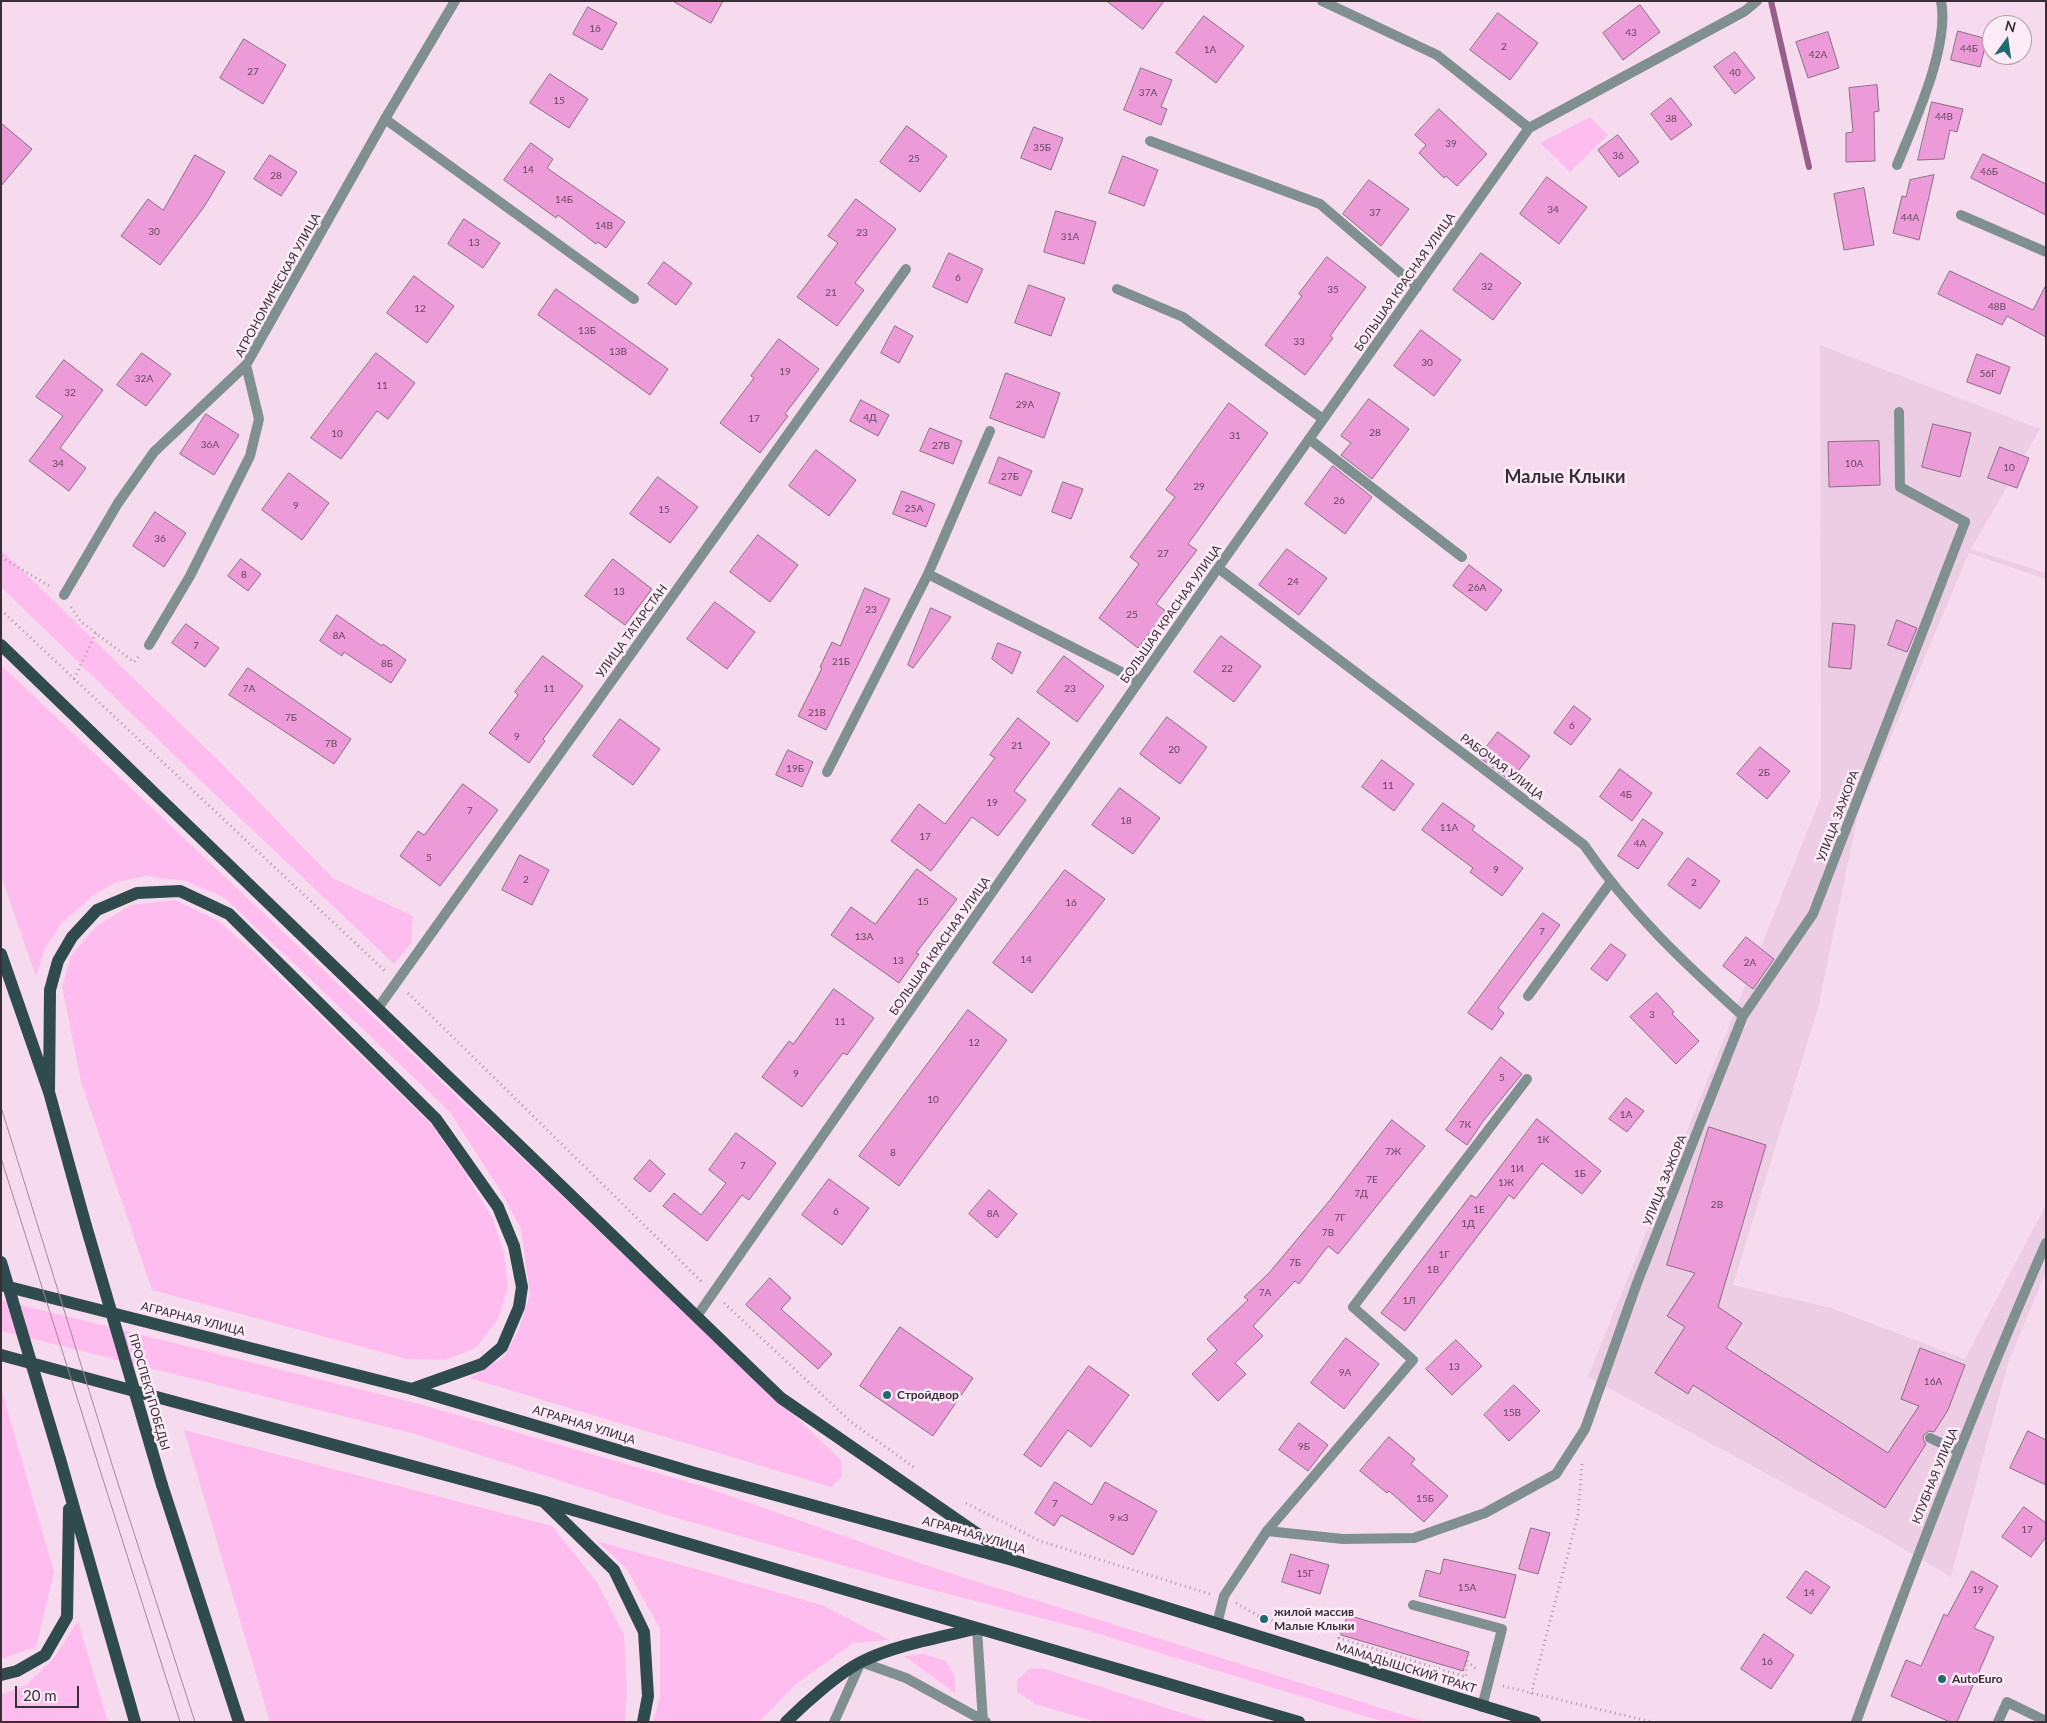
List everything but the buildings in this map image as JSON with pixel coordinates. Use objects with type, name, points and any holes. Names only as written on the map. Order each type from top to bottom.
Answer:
[{"type":"main road","points":[[1,645],[781,1398],[1016,1561]]},
{"type":"main road","points":[[49,1092],[50,990],[58,961],[72,937],[97,910],[136,893],[180,891],[229,914],[436,1119],[498,1207],[514,1246],[522,1287],[519,1307],[502,1347],[482,1364],[412,1389]]},
{"type":"main road","name":"ПРОСПЕКТ ПОБЕДЫ","points":[[1,954],[49,1092],[162,1485],[239,1722]]},
{"type":"main road","points":[[1,1262],[60,1459],[135,1722]]},
{"type":"main road","name":"АГРАРНАЯ УЛИЦА","points":[[1,1285],[412,1389],[695,1473],[1016,1561],[1155,1605]]},
{"type":"main road","points":[[1,1355],[542,1501],[1299,1722]]},
{"type":"main road","points":[[1,1675],[17,1671],[45,1655],[67,1617],[69,1494]]},
{"type":"main road","points":[[542,1501],[614,1570],[644,1632],[648,1696],[643,1722]]},
{"type":"main road","name":"МАМАДЫШСКИЙ ТРАКТ","points":[[1155,1605],[1535,1722]]},
{"type":"main road","points":[[786,1722],[804,1704],[861,1662],[917,1643],[977,1628]]},
{"type":"street","name":"АГРОНОМИЧЕСКАЯ УЛИЦА","points":[[148,645],[190,576],[250,456],[259,419],[246,365],[385,119],[455,1]]},
{"type":"street","points":[[1322,1],[1437,55],[1529,128]]},
{"type":"street","name":"БОЛЬШАЯ КРАСНАЯ УЛИЦА","points":[[697,1316],[1218,568],[1529,128],[1745,11],[1757,1]]},
{"type":"street","points":[[1897,165],[1913,125],[1942,39],[1941,1]]},
{"type":"street","points":[[385,119],[634,299]]},
{"type":"street","points":[[1150,140],[1320,204],[1417,287]]},
{"type":"street","points":[[1961,214],[2046,252]]},
{"type":"street","name":"УЛИЦА ТАТАРСТАН","points":[[378,1008],[906,269]]},
{"type":"street","points":[[1117,289],[1183,317],[1323,419]]},
{"type":"street","points":[[64,595],[118,503],[154,452],[246,365]]},
{"type":"street","name":"УЛИЦА ЗАЖОРА","points":[[1267,1531],[1342,1539],[1414,1538],[1485,1513],[1556,1474],[1585,1428],[1637,1283],[1743,1016],[1814,914],[1965,522],[1900,487],[1899,412]]},
{"type":"street","points":[[827,772],[928,574],[990,431]]},
{"type":"street","points":[[1309,439],[1462,558]]},
{"type":"street","name":"РАБОЧАЯ УЛИЦА","points":[[1218,568],[1584,845],[1610,882],[1673,952],[1743,1016]]},
{"type":"street","points":[[928,574],[1139,681]]},
{"type":"street","points":[[1528,996],[1610,882]]},
{"type":"street","points":[[1217,1624],[1224,1596],[1267,1531],[1413,1360],[1353,1307],[1528,1079]]},
{"type":"street","name":"КЛУБНАЯ УЛИЦА","points":[[1856,1722],[1958,1451],[2046,1243]]},
{"type":"street","points":[[1930,1438],[1958,1451]]},
{"type":"street","points":[[1413,1605],[1502,1630],[1482,1707]]},
{"type":"street","points":[[977,1628],[984,1722]]},
{"type":"street","points":[[834,1722],[861,1662],[906,1678],[984,1722]]},
{"type":"street","points":[[1998,1722],[2007,1702],[2046,1721]]},
{"type":"path","points":[[1,557],[64,595],[80,622],[134,662],[148,645]]},
{"type":"path","points":[[1,610],[397,982],[713,1293],[851,1422],[922,1473]]},
{"type":"path","points":[[74,679],[96,634]]},
{"type":"path","points":[[1531,1694],[1578,1514],[1583,1457]]},
{"type":"path","points":[[962,1501],[1040,1541],[1195,1590],[1224,1596],[1264,1619],[1299,1625],[1344,1626],[1339,1638],[1466,1678],[1466,1661],[1489,1682],[1531,1694],[1652,1722]]},
{"type":"shaded area","points":[[1590,117],[1608,135],[1570,172],[1540,143]]},
{"type":"shaded area","points":[[1820,345],[2040,429],[1971,549],[2046,573],[2046,579],[1969,553],[1858,814],[1818,1008],[1733,1285],[1831,1308],[1965,1359],[2046,1205],[2046,1272],[2008,1363],[1951,1577],[1882,1536],[1588,1377],[1821,797]]},
{"type":"shaded area","points":[[1,550],[221,763],[333,878],[413,916],[411,943],[394,964],[203,783],[1,587]]},
{"type":"shaded area","points":[[1,665],[841,1460],[842,1477],[831,1487],[470,1378],[504,1357],[519,1329],[530,1294],[521,1229],[500,1190],[450,1112],[225,898],[186,881],[145,876],[117,882],[95,894],[62,923],[45,948],[36,977],[1,876]]},
{"type":"shaded area","points":[[175,900],[219,921],[258,956],[432,1125],[465,1173],[493,1219],[504,1254],[508,1288],[498,1319],[476,1348],[445,1360],[407,1359],[152,1290],[81,1082],[62,986],[71,956],[96,926],[131,905]]},
{"type":"shaded area","points":[[1,1300],[423,1405],[705,1487],[943,1571],[1426,1722],[1384,1722],[1079,1628],[883,1577],[670,1516],[415,1434],[1,1331]]},
{"type":"shaded area","points":[[1,1388],[54,1572],[36,1647],[1,1659]]},
{"type":"shaded area","points":[[184,1430],[552,1526],[597,1582],[624,1635],[627,1690],[625,1722],[270,1722]]},
{"type":"shaded area","points":[[597,1541],[822,1605],[890,1640],[853,1643],[795,1685],[759,1722],[653,1722],[660,1696],[660,1629],[626,1568]]},
{"type":"shaded area","points":[[78,1621],[108,1722],[1,1722],[1,1695],[26,1685],[53,1659]]},
{"type":"shaded area","points":[[924,1654],[946,1661],[955,1677],[955,1693],[904,1656]]},
{"type":"shaded area","points":[[1042,1668],[1210,1722],[1096,1722],[1035,1704],[1017,1692],[1017,1680],[1029,1669]]},
{"type":"waterway","points":[[1771,1],[1809,167]]},
{"type":"tram line","points":[[1,1107],[115,1474],[195,1722]]},
{"type":"tram line","points":[[1,1158],[180,1722]]},
{"type":"place","name":"Стройдвор","points":[[887,1395]]},
{"type":"place","name":"жилой массив Малые Клыки","points":[[1264,1619]]},
{"type":"place","name":"AutoEuro","points":[[1942,1679]]},
{"type":"district","name":"Малые Клыки","points":[[1565,477]]}]
